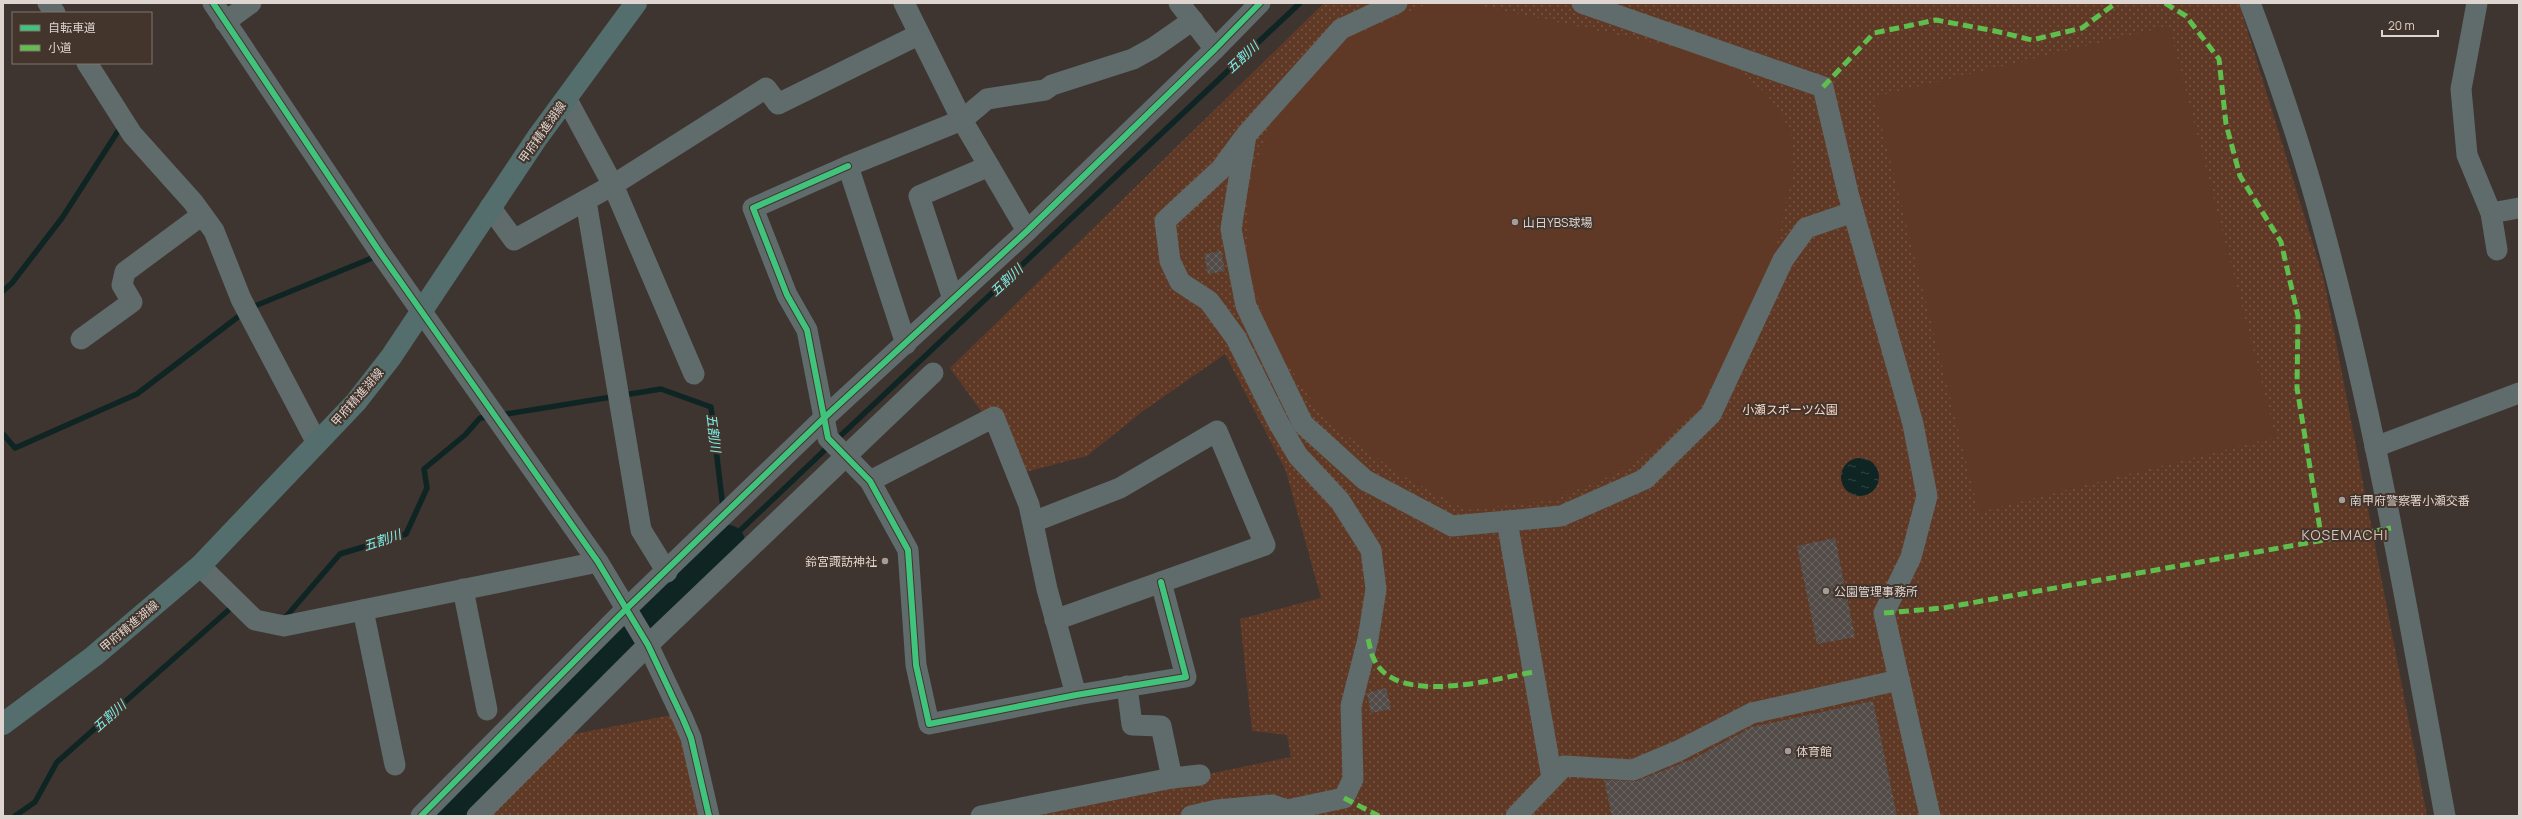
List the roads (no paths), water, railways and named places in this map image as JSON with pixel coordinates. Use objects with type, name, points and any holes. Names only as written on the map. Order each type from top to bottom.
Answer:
[{"type":"main road","name":"甲府精進湖線","points":[[3,724],[94,656],[200,566],[356,402],[382,368],[490,207],[566,98],[636,3]]},
{"type":"street","points":[[48,3],[54,12]]},
{"type":"street","points":[[212,3],[421,311],[598,562],[646,642],[691,738],[709,816]]},
{"type":"street","points":[[225,22],[251,3]]},
{"type":"street","points":[[904,3],[918,34],[962,120],[1027,231]]},
{"type":"street","points":[[421,816],[629,614],[667,572],[824,418],[1027,231],[1215,49],[1260,3]]},
{"type":"street","points":[[1191,816],[1218,810],[1272,805],[1294,813],[1344,798],[1353,779],[1351,706],[1368,639],[1376,589],[1372,550],[1340,501],[1298,456],[1278,422],[1236,338],[1209,301],[1180,282],[1170,261],[1165,221],[1221,169],[1246,135],[1341,29],[1397,3]]},
{"type":"street","points":[[1582,3],[1823,87],[1853,212],[1913,424],[1927,496],[1911,558],[1884,614],[1930,816]]},
{"type":"street","points":[[2250,3],[2280,85],[2324,230],[2375,447],[2445,816]]},
{"type":"street","points":[[2478,3],[2460,89],[2467,155],[2491,213],[2497,250]]},
{"type":"street","points":[[1161,582],[1186,677],[1076,695],[929,724],[916,664],[908,550],[870,480],[838,449],[824,418],[807,330],[787,295],[753,208],[848,166],[962,120],[987,99],[1044,90],[1052,85],[1102,71],[1133,59],[1153,48],[1184,8],[1215,49]]},
{"type":"street","points":[[490,207],[514,240],[613,185],[766,88],[778,104],[918,34]]},
{"type":"street","points":[[88,64],[132,134],[214,231],[247,310],[317,443]]},
{"type":"street","points":[[566,98],[613,185],[694,374]]},
{"type":"street","points":[[1246,135],[1231,228],[1246,306],[1303,424],[1365,480],[1452,526],[1561,516],[1645,480],[1711,414],[1784,260],[1806,228],[1853,212]]},
{"type":"street","points":[[848,166],[906,344]]},
{"type":"street","points":[[953,299],[919,196],[989,166]]},
{"type":"street","points":[[586,201],[641,530],[667,572]]},
{"type":"street","points":[[2491,213],[2519,208]]},
{"type":"street","points":[[81,339],[132,302],[122,285],[125,272],[202,215]]},
{"type":"street","points":[[477,816],[646,642],[838,449],[933,373]]},
{"type":"street","points":[[2375,447],[2519,393]]},
{"type":"street","points":[[870,480],[994,417],[1029,505],[1055,620],[1076,695]]},
{"type":"street","points":[[1033,522],[1120,488],[1217,431],[1265,545],[1055,620]]},
{"type":"street","points":[[1507,521],[1552,778]]},
{"type":"street","points":[[200,566],[255,620],[284,626],[598,562]]},
{"type":"street","points":[[463,590],[487,710]]},
{"type":"street","points":[[363,610],[395,765]]},
{"type":"street","points":[[1516,816],[1564,766],[1633,770],[1678,751],[1752,713],[1899,680]]},
{"type":"street","points":[[1127,686],[1132,725],[1161,726],[1172,778]]},
{"type":"street","points":[[981,816],[1172,778],[1200,775]]},
{"type":"water","points":[[1856,458],[1864,458],[1874,463],[1878,470],[1878,484],[1874,491],[1864,496],[1856,496],[1846,491],[1844,488],[1841,481],[1841,473],[1846,463],[1849,461]]},
{"type":"waterway","name":"五割川","points":[[836,440],[1300,3]]},
{"type":"waterway","points":[[3,291],[12,283],[62,218],[120,128],[118,125]]},
{"type":"waterway","name":"五割川","points":[[250,308],[377,256]]},
{"type":"waterway","name":"五割川","points":[[3,434],[15,448],[137,394],[243,313]]},
{"type":"waterway","name":"五割川","points":[[500,415],[661,389],[711,407],[723,508]]},
{"type":"waterway","name":"五割川","points":[[284,619],[340,554],[406,534],[427,488],[424,469],[465,435],[480,418],[489,417]]},
{"type":"waterway","name":"五割川","points":[[725,520],[728,542],[829,446]]},
{"type":"waterway","points":[[446,816],[728,542]]},
{"type":"waterway","name":"五割川","points":[[15,816],[35,802],[57,762],[232,607],[235,608]]},
{"type":"place","name":"山日YBS球場","points":[[1515,222]]},
{"type":"place","name":"南甲府警察署小瀬交番","points":[[2342,500]]},
{"type":"place","name":"鈴宮諏訪神社","points":[[885,561]]},
{"type":"place","name":"公園管理事務所","points":[[1826,591]]},
{"type":"place","name":"体育館","points":[[1788,751]]},
{"type":"district","name":"KOSEMACHI","points":[[2345,534]]},
{"type":"park label","name":"小瀬スポーツ公園","points":[[1790,409]]}]
